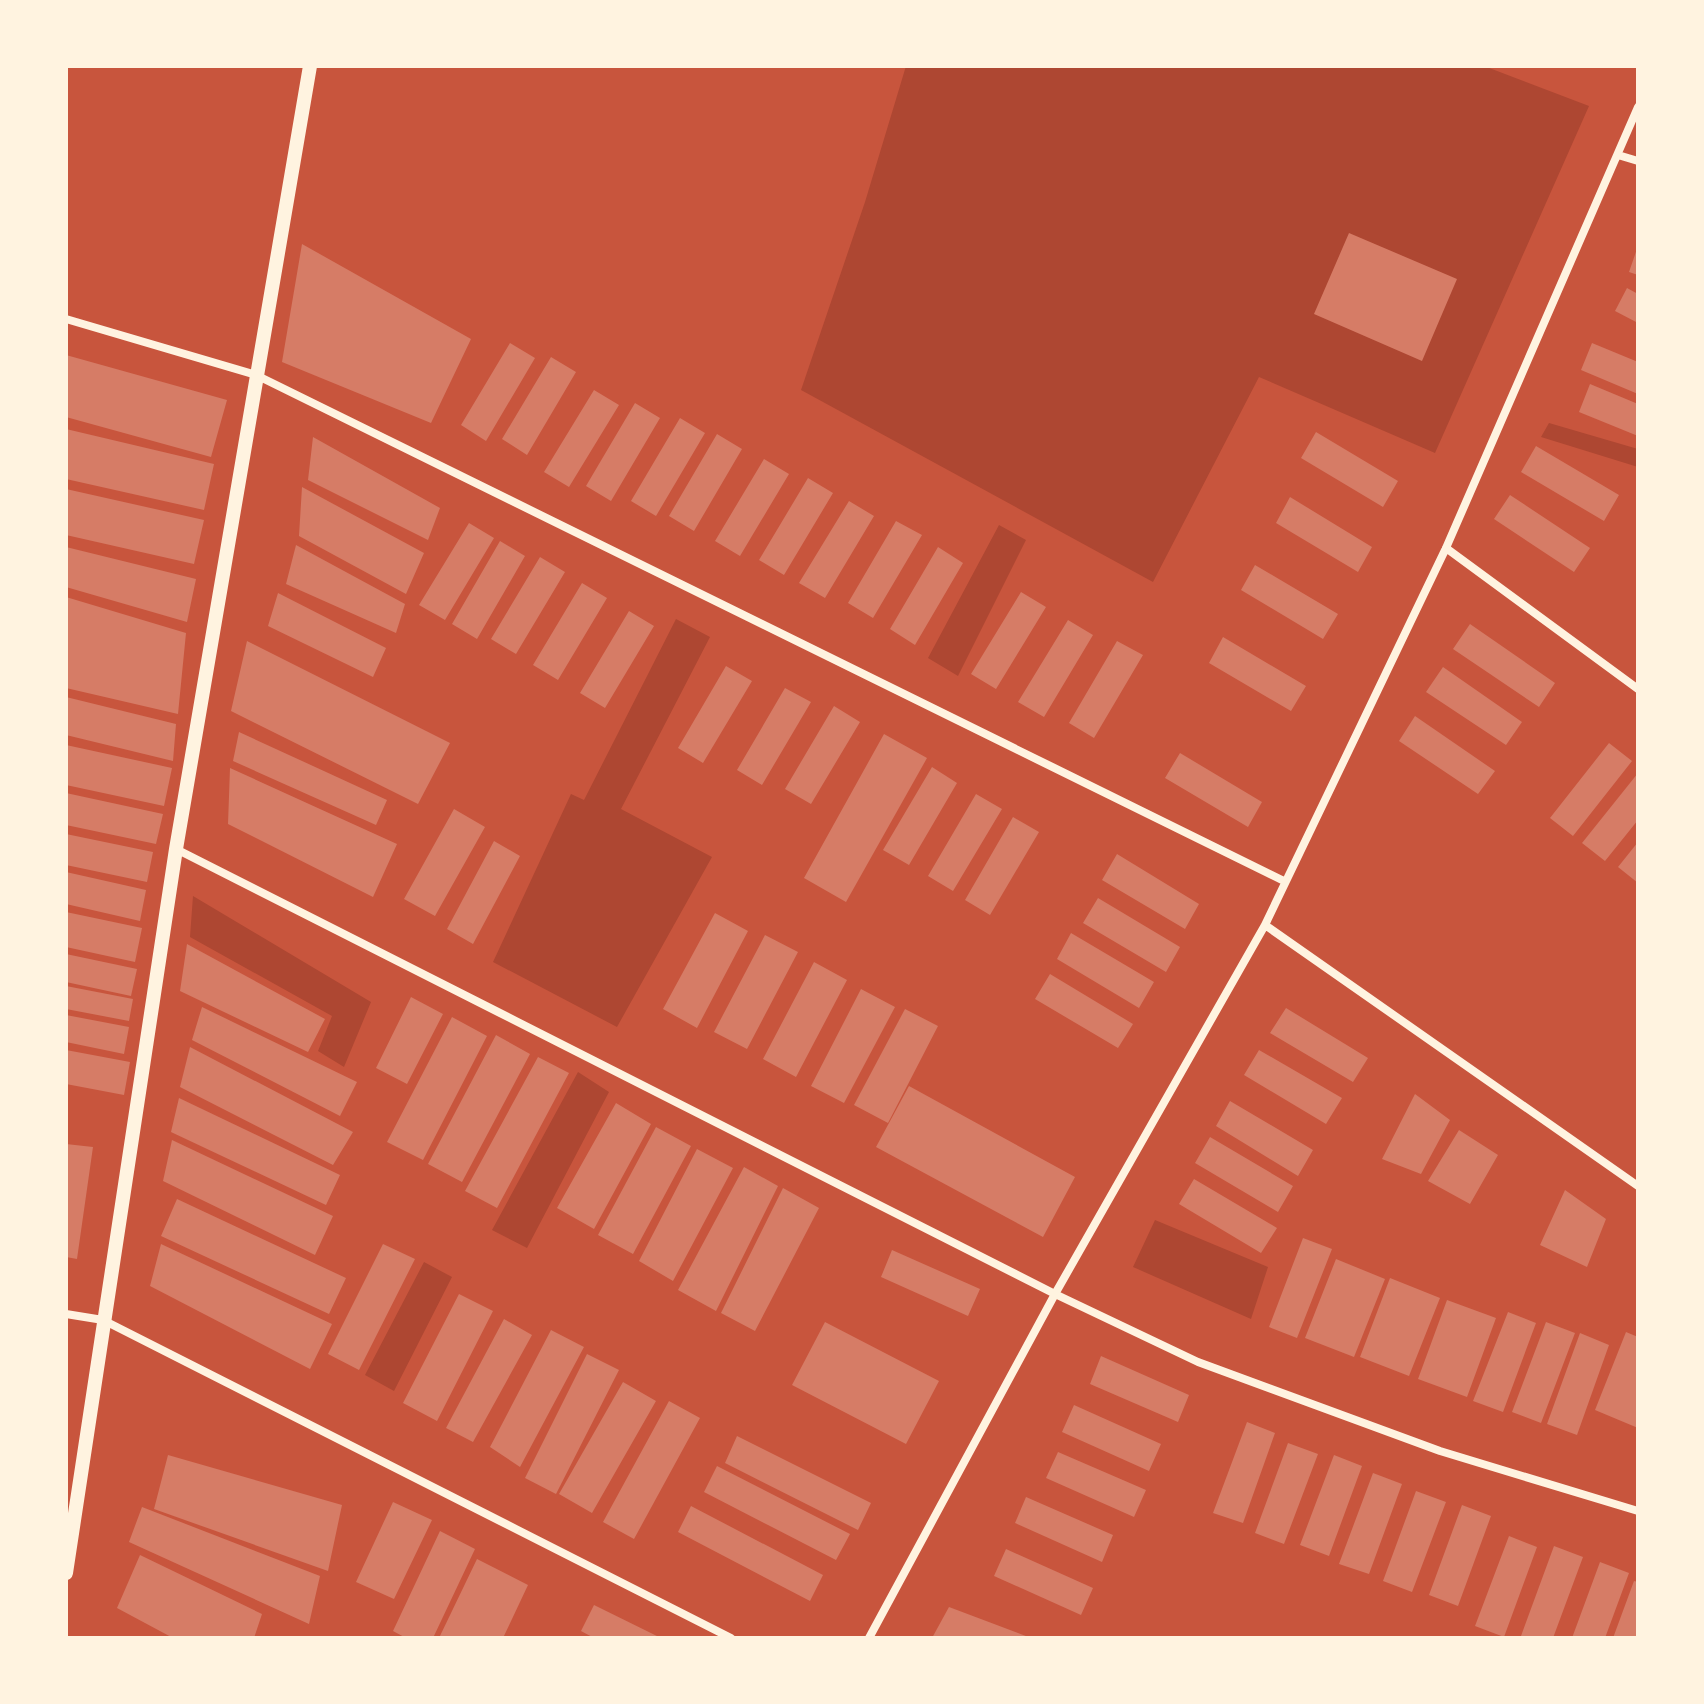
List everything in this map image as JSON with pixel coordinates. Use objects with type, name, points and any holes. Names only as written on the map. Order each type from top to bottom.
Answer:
[{"type":"street","points":[[66,1573],[176,849],[310,66]]},
{"type":"street","points":[[869,1638],[1055,1294],[1265,925],[1446,548],[1638,107]]},
{"type":"street","points":[[1618,155],[1638,161]]},
{"type":"street","points":[[66,319],[256,375],[1284,881]]},
{"type":"street","points":[[1446,548],[1638,689]]},
{"type":"street","points":[[176,849],[1055,1294],[1198,1362],[1440,1451],[1638,1511]]},
{"type":"street","points":[[1265,925],[1638,1186]]},
{"type":"street","points":[[66,1314],[103,1320],[731,1638]]},
{"type":"shaded area","points":[[906,66],[1484,66],[1589,106],[1435,453],[1259,377],[1153,582],[801,390],[865,202]]},
{"type":"shaded area","points":[[1549,423],[1638,449],[1638,467],[1541,437]]},
{"type":"shaded area","points":[[999,525],[1026,540],[958,676],[928,658]]},
{"type":"shaded area","points":[[676,619],[710,637],[621,809],[712,857],[617,1027],[493,962],[571,794],[584,800]]},
{"type":"shaded area","points":[[193,896],[371,1002],[344,1067],[318,1051],[332,1016],[190,937]]},
{"type":"shaded area","points":[[578,1072],[609,1092],[527,1248],[492,1230]]},
{"type":"shaded area","points":[[1155,1220],[1268,1267],[1251,1319],[1133,1267]]},
{"type":"shaded area","points":[[424,1262],[452,1277],[394,1391],[365,1375]]},
{"type":"building","points":[[1349,233],[1457,279],[1422,361],[1314,314]]},
{"type":"building","points":[[302,244],[471,339],[431,423],[282,362]]},
{"type":"building","points":[[1638,246],[1638,275],[1629,272]]},
{"type":"building","points":[[1627,288],[1638,294],[1638,323],[1615,311]]},
{"type":"building","points":[[510,343],[535,358],[486,441],[461,425]]},
{"type":"building","points":[[1592,343],[1638,362],[1638,394],[1581,370]]},
{"type":"building","points":[[66,355],[227,400],[211,457],[66,417]]},
{"type":"building","points":[[551,357],[576,372],[527,455],[502,439]]},
{"type":"building","points":[[1590,384],[1638,404],[1638,436],[1579,412]]},
{"type":"building","points":[[594,390],[619,405],[569,487],[544,472]]},
{"type":"building","points":[[635,403],[660,418],[611,501],[586,486]]},
{"type":"building","points":[[680,418],[705,433],[656,516],[631,501]]},
{"type":"building","points":[[66,429],[214,464],[204,510],[66,479]]},
{"type":"building","points":[[1316,432],[1398,481],[1383,507],[1301,458]]},
{"type":"building","points":[[717,434],[742,449],[694,531],[669,516]]},
{"type":"building","points":[[313,437],[440,508],[428,540],[308,480]]},
{"type":"building","points":[[1536,446],[1619,495],[1604,521],[1521,472]]},
{"type":"building","points":[[764,459],[789,474],[740,556],[715,541]]},
{"type":"building","points":[[808,478],[833,493],[784,575],[759,560]]},
{"type":"building","points":[[302,487],[424,553],[406,594],[299,536]]},
{"type":"building","points":[[66,489],[204,520],[194,564],[66,535]]},
{"type":"building","points":[[1510,495],[1590,548],[1574,572],[1494,519]]},
{"type":"building","points":[[1290,497],[1372,547],[1358,572],[1276,523]]},
{"type":"building","points":[[849,501],[874,516],[825,598],[799,583]]},
{"type":"building","points":[[896,521],[922,535],[873,618],[848,603]]},
{"type":"building","points":[[469,523],[494,538],[445,620],[419,605]]},
{"type":"building","points":[[500,541],[525,556],[477,639],[452,624]]},
{"type":"building","points":[[296,545],[405,604],[396,633],[286,584]]},
{"type":"building","points":[[66,547],[196,579],[187,622],[66,587]]},
{"type":"building","points":[[938,547],[963,563],[915,645],[890,629]]},
{"type":"building","points":[[540,557],[565,572],[516,654],[491,639]]},
{"type":"building","points":[[1255,565],[1338,614],[1323,639],[1241,590]]},
{"type":"building","points":[[582,583],[607,598],[558,680],[533,665]]},
{"type":"building","points":[[1021,592],[1046,607],[996,689],[971,674]]},
{"type":"building","points":[[278,593],[386,648],[373,677],[268,626]]},
{"type":"building","points":[[66,597],[186,633],[178,714],[66,688]]},
{"type":"building","points":[[629,611],[654,626],[605,708],[580,693]]},
{"type":"building","points":[[1068,620],[1093,635],[1044,717],[1018,702]]},
{"type":"building","points":[[1470,624],[1555,683],[1539,707],[1453,649]]},
{"type":"building","points":[[1223,637],[1306,686],[1291,711],[1209,663]]},
{"type":"building","points":[[247,641],[450,743],[418,804],[231,711]]},
{"type":"building","points":[[1117,641],[1143,655],[1094,738],[1069,723]]},
{"type":"building","points":[[726,666],[752,681],[703,763],[678,748]]},
{"type":"building","points":[[1443,667],[1522,722],[1506,745],[1426,692]]},
{"type":"building","points":[[785,688],[811,702],[762,785],[737,770]]},
{"type":"building","points":[[66,697],[176,724],[173,761],[66,735]]},
{"type":"building","points":[[834,706],[860,722],[811,804],[785,789]]},
{"type":"building","points":[[1415,716],[1495,771],[1478,794],[1399,741]]},
{"type":"building","points":[[239,732],[387,800],[376,825],[233,761]]},
{"type":"building","points":[[884,734],[927,758],[846,902],[804,878]]},
{"type":"building","points":[[1609,743],[1632,761],[1573,836],[1550,818]]},
{"type":"building","points":[[66,745],[172,768],[164,806],[66,785]]},
{"type":"building","points":[[1180,753],[1262,802],[1248,827],[1165,778]]},
{"type":"building","points":[[932,767],[957,783],[909,865],[883,850]]},
{"type":"building","points":[[230,768],[397,844],[373,897],[228,824]]},
{"type":"building","points":[[1638,773],[1638,820],[1605,861],[1582,843]]},
{"type":"building","points":[[66,793],[163,814],[156,844],[66,825]]},
{"type":"building","points":[[976,794],[1002,809],[953,891],[928,876]]},
{"type":"building","points":[[454,809],[485,827],[435,916],[404,899]]},
{"type":"building","points":[[1013,817],[1039,832],[990,915],[965,900]]},
{"type":"building","points":[[66,834],[153,852],[147,882],[66,865]]},
{"type":"building","points":[[494,841],[520,856],[473,944],[447,929]]},
{"type":"building","points":[[1638,842],[1638,883],[1618,867]]},
{"type":"building","points":[[1117,854],[1199,904],[1185,929],[1102,880]]},
{"type":"building","points":[[66,872],[146,890],[140,921],[66,904]]},
{"type":"building","points":[[1098,898],[1180,947],[1166,972],[1083,923]]},
{"type":"building","points":[[66,912],[142,928],[135,962],[66,947]]},
{"type":"building","points":[[715,913],[748,931],[697,1028],[663,1009]]},
{"type":"building","points":[[1071,933],[1154,982],[1139,1008],[1057,959]]},
{"type":"building","points":[[765,935],[798,952],[747,1049],[714,1032]]},
{"type":"building","points":[[187,944],[325,1019],[308,1052],[180,991]]},
{"type":"building","points":[[66,954],[137,969],[131,996],[66,982]]},
{"type":"building","points":[[814,962],[847,980],[796,1077],[763,1059]]},
{"type":"building","points":[[1050,974],[1133,1024],[1118,1048],[1035,999]]},
{"type":"building","points":[[66,986],[133,999],[129,1021],[66,1009]]},
{"type":"building","points":[[861,989],[895,1007],[844,1103],[811,1086]]},
{"type":"building","points":[[411,997],[443,1014],[407,1084],[376,1068]]},
{"type":"building","points":[[202,1007],[357,1082],[340,1116],[192,1040]]},
{"type":"building","points":[[1286,1008],[1368,1058],[1353,1082],[1270,1033]]},
{"type":"building","points":[[905,1009],[938,1026],[888,1123],[854,1105]]},
{"type":"building","points":[[66,1015],[129,1027],[124,1054],[66,1042]]},
{"type":"building","points":[[452,1017],[487,1036],[423,1160],[387,1142]]},
{"type":"building","points":[[496,1035],[530,1054],[462,1182],[428,1164]]},
{"type":"building","points":[[190,1047],[353,1132],[333,1165],[180,1087]]},
{"type":"building","points":[[66,1050],[130,1062],[124,1095],[66,1084]]},
{"type":"building","points":[[1259,1050],[1342,1098],[1326,1124],[1244,1075]]},
{"type":"building","points":[[538,1057],[569,1073],[497,1208],[465,1191]]},
{"type":"building","points":[[909,1086],[1075,1177],[1043,1237],[876,1147]]},
{"type":"building","points":[[1415,1094],[1450,1120],[1421,1174],[1382,1159]]},
{"type":"building","points":[[179,1098],[340,1175],[326,1205],[171,1132]]},
{"type":"building","points":[[1230,1101],[1313,1150],[1298,1176],[1216,1126]]},
{"type":"building","points":[[616,1103],[651,1124],[594,1229],[557,1208]]},
{"type":"building","points":[[656,1127],[691,1146],[633,1254],[598,1235]]},
{"type":"building","points":[[1459,1130],[1498,1155],[1470,1204],[1428,1181]]},
{"type":"building","points":[[1210,1137],[1293,1186],[1278,1212],[1195,1163]]},
{"type":"building","points":[[172,1140],[333,1216],[315,1255],[163,1181]]},
{"type":"building","points":[[66,1144],[93,1147],[77,1259],[66,1257]]},
{"type":"building","points":[[697,1149],[733,1168],[673,1281],[639,1261]]},
{"type":"building","points":[[744,1167],[778,1186],[716,1311],[678,1290]]},
{"type":"building","points":[[1194,1179],[1277,1228],[1261,1253],[1179,1204]]},
{"type":"building","points":[[783,1188],[819,1208],[755,1331],[721,1313]]},
{"type":"building","points":[[1565,1190],[1606,1219],[1587,1267],[1540,1245]]},
{"type":"building","points":[[177,1199],[346,1278],[329,1314],[161,1236]]},
{"type":"building","points":[[1303,1238],[1332,1249],[1297,1338],[1269,1327]]},
{"type":"building","points":[[161,1244],[332,1324],[310,1369],[150,1286]]},
{"type":"building","points":[[383,1244],[415,1259],[359,1370],[328,1354]]},
{"type":"building","points":[[892,1250],[980,1289],[968,1316],[881,1277]]},
{"type":"building","points":[[1336,1259],[1385,1279],[1354,1357],[1305,1338]]},
{"type":"building","points":[[1390,1278],[1440,1298],[1409,1376],[1360,1357]]},
{"type":"building","points":[[459,1294],[493,1311],[437,1421],[403,1403]]},
{"type":"building","points":[[1447,1300],[1496,1318],[1467,1397],[1418,1379]]},
{"type":"building","points":[[1508,1312],[1536,1323],[1503,1412],[1473,1401]]},
{"type":"building","points":[[504,1319],[532,1335],[473,1442],[446,1428]]},
{"type":"building","points":[[825,1322],[939,1381],[906,1444],[792,1385]]},
{"type":"building","points":[[1546,1322],[1575,1333],[1541,1423],[1512,1412]]},
{"type":"building","points":[[551,1330],[584,1347],[520,1467],[490,1447]]},
{"type":"building","points":[[1626,1332],[1638,1337],[1638,1428],[1595,1410]]},
{"type":"building","points":[[1580,1333],[1609,1345],[1577,1435],[1547,1424]]},
{"type":"building","points":[[587,1354],[619,1370],[556,1494],[525,1478]]},
{"type":"building","points":[[1101,1356],[1189,1395],[1178,1422],[1090,1384]]},
{"type":"building","points":[[623,1382],[656,1401],[592,1513],[559,1494]]},
{"type":"building","points":[[669,1401],[700,1418],[634,1539],[603,1522]]},
{"type":"building","points":[[1074,1405],[1161,1444],[1149,1471],[1062,1432]]},
{"type":"building","points":[[1247,1422],[1275,1433],[1243,1523],[1213,1513]]},
{"type":"building","points":[[737,1436],[871,1503],[858,1530],[725,1463]]},
{"type":"building","points":[[1288,1443],[1318,1454],[1284,1544],[1255,1533]]},
{"type":"building","points":[[1058,1452],[1146,1490],[1134,1517],[1046,1478]]},
{"type":"building","points":[[168,1455],[342,1505],[328,1571],[154,1509]]},
{"type":"building","points":[[1334,1455],[1362,1466],[1329,1556],[1300,1545]]},
{"type":"building","points":[[717,1466],[850,1534],[836,1560],[704,1492]]},
{"type":"building","points":[[1373,1473],[1402,1484],[1369,1574],[1339,1564]]},
{"type":"building","points":[[1416,1491],[1446,1502],[1412,1592],[1383,1581]]},
{"type":"building","points":[[1026,1497],[1113,1535],[1102,1562],[1015,1523]]},
{"type":"building","points":[[393,1502],[432,1520],[394,1599],[356,1582]]},
{"type":"building","points":[[1462,1505],[1491,1516],[1458,1606],[1429,1595]]},
{"type":"building","points":[[691,1506],[823,1575],[810,1601],[678,1532]]},
{"type":"building","points":[[142,1507],[320,1576],[309,1624],[129,1542]]},
{"type":"building","points":[[440,1531],[475,1549],[433,1638],[406,1638],[393,1631]]},
{"type":"building","points":[[1509,1536],[1537,1547],[1504,1637],[1475,1626]]},
{"type":"building","points":[[1554,1546],[1583,1557],[1553,1638],[1526,1638],[1521,1636]]},
{"type":"building","points":[[1006,1549],[1093,1588],[1081,1615],[994,1576]]},
{"type":"building","points":[[140,1555],[262,1614],[254,1638],[173,1638],[117,1608]]},
{"type":"building","points":[[477,1559],[528,1585],[503,1638],[439,1638]]},
{"type":"building","points":[[1600,1562],[1629,1573],[1605,1638],[1572,1638]]},
{"type":"building","points":[[1634,1581],[1638,1582],[1638,1638],[1613,1638]]},
{"type":"building","points":[[594,1605],[661,1638],[594,1638],[581,1631]]},
{"type":"building","points":[[949,1607],[1031,1638],[932,1638]]}]
